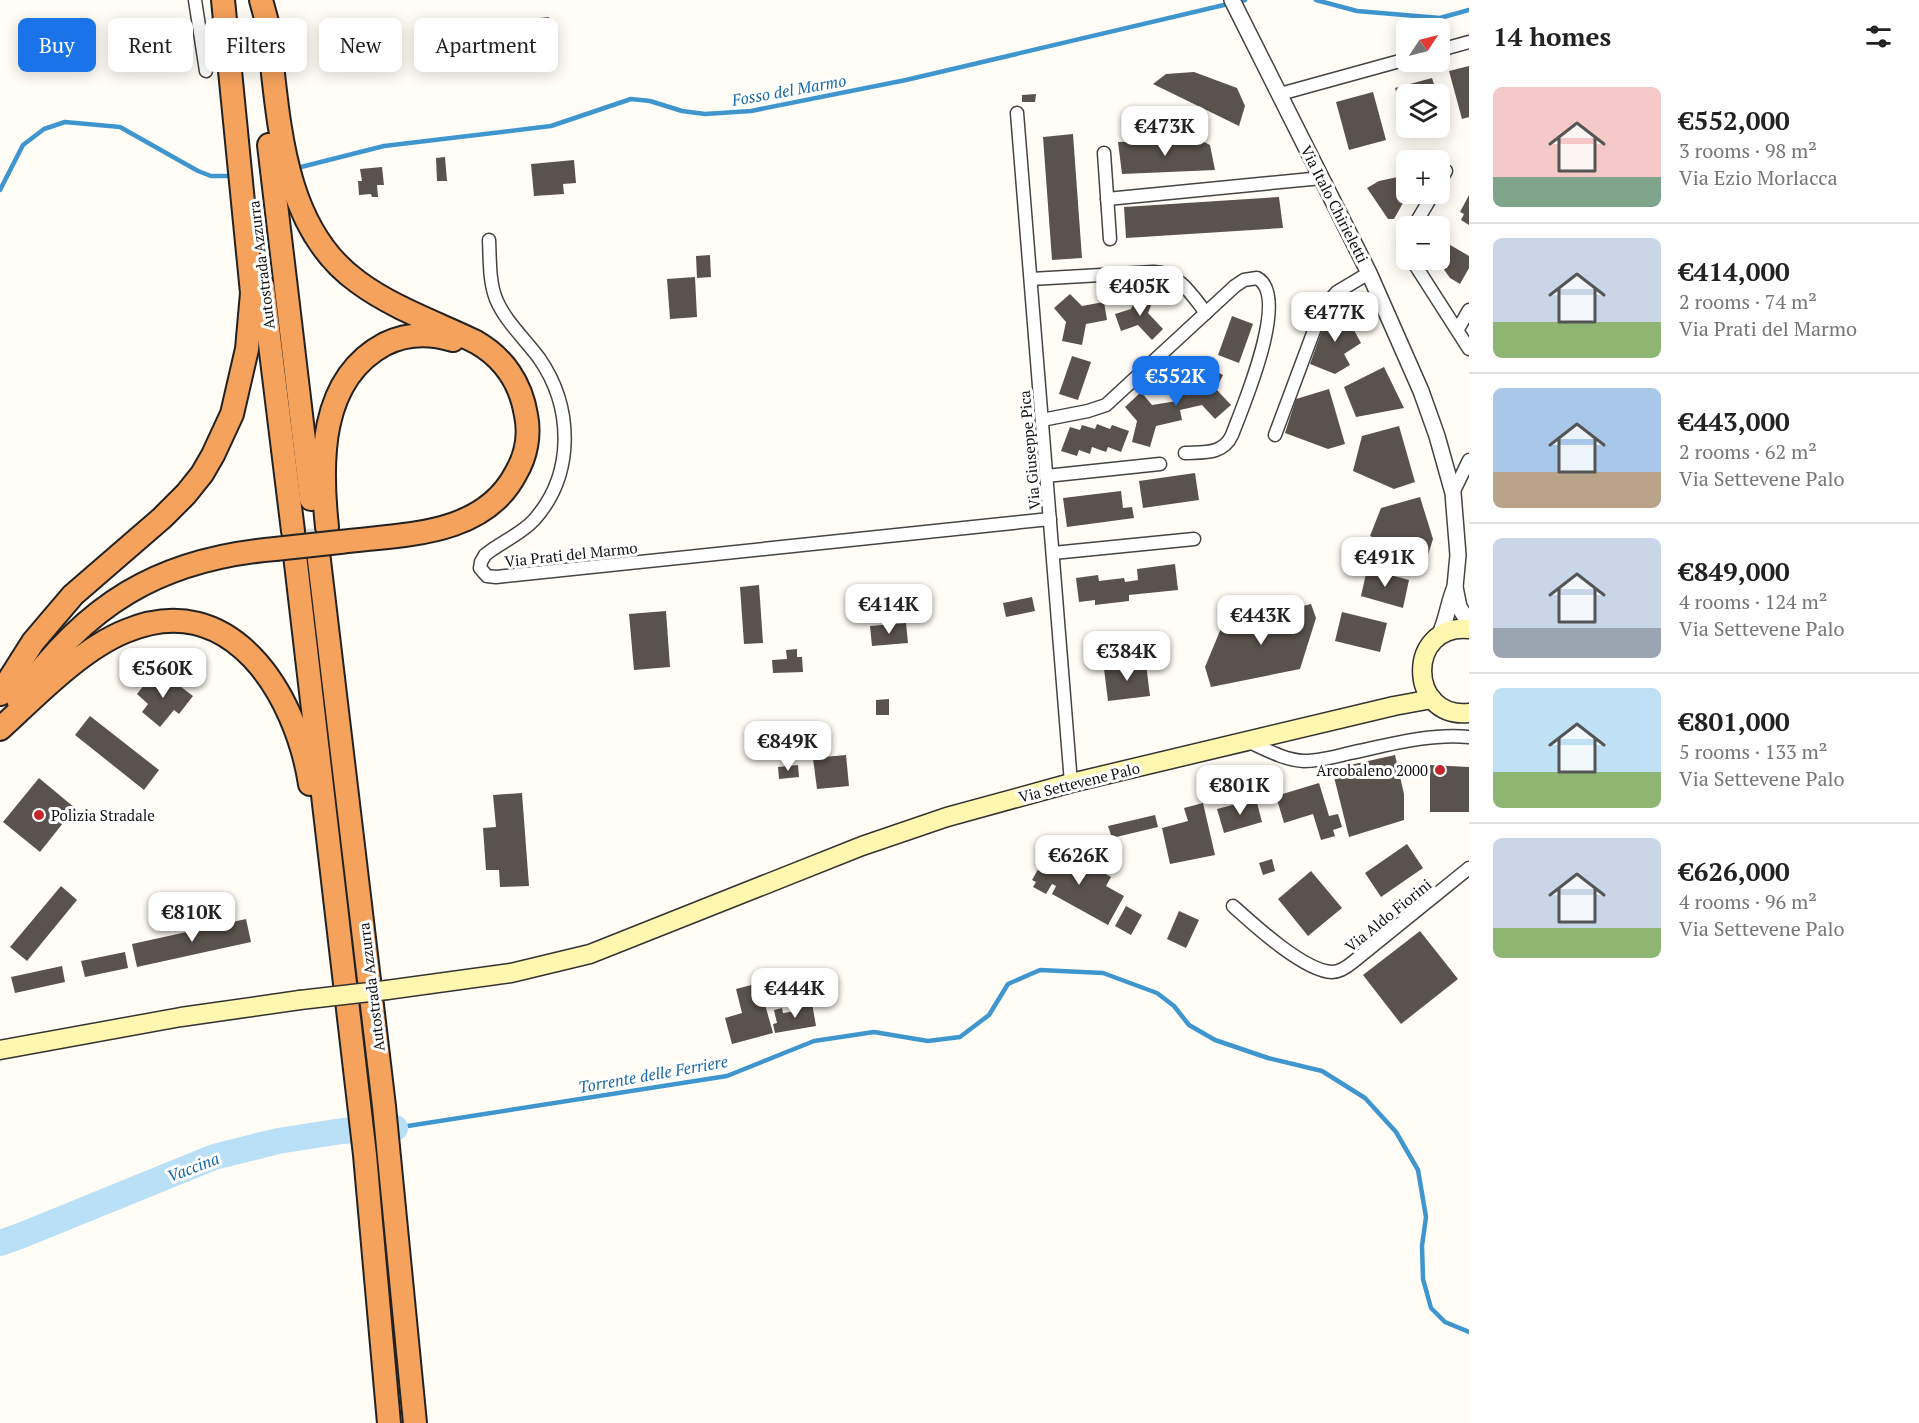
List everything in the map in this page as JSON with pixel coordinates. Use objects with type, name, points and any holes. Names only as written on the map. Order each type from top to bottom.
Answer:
[{"type":"highway","points":[[223,0],[244,164]]},
{"type":"highway","points":[[0,694],[33,642],[64,604],[175,506],[202,474],[217,447],[235,404],[246,356],[252,286],[246,187],[228,0]]},
{"type":"highway","name":"Autostrada Azzurra","points":[[252,0],[280,169],[313,541],[342,963],[365,1155],[389,1423]]},
{"type":"highway","points":[[0,694],[90,611],[113,593],[170,564],[239,545],[313,541],[439,528],[479,514],[504,493],[518,471],[526,447],[527,419],[523,401],[502,363],[489,350],[476,342],[390,301],[359,283],[342,269],[315,237],[280,169],[267,22],[261,0]]},
{"type":"highway","name":"Autostrada Azzurra","points":[[246,187],[313,541],[355,799],[356,871],[389,1152],[415,1423]]},
{"type":"highway","points":[[0,728],[30,683],[60,646],[84,624],[120,597],[153,579],[187,566],[235,554],[439,522],[482,503],[501,483],[517,450],[519,433],[518,413],[512,392],[496,366],[480,353],[440,336],[411,336],[379,347],[354,369],[336,397],[326,434],[324,466],[313,541]]},
{"type":"highway","points":[[0,728],[69,668],[125,631],[147,624],[185,621],[208,626],[229,637],[253,659],[271,682],[297,736],[309,780],[326,903],[342,963]]},
{"type":"main road","points":[[1469,629],[1449,630],[1439,636],[1425,654],[1421,666],[1422,678],[1427,693],[1432,699],[1450,711],[1469,714]]},
{"type":"main road","points":[[1394,706],[1422,678]]},
{"type":"main road","name":"Via Settevene Palo","points":[[0,1050],[182,1017],[511,973],[590,954],[924,824],[1071,783],[1432,699]]},
{"type":"street","points":[[195,0],[205,65]]},
{"type":"street","name":"Via Italo Chirieletti","points":[[1232,0],[1369,273],[1421,391],[1437,436],[1452,492],[1458,555],[1455,587]]},
{"type":"street","points":[[1450,47],[1469,42]]},
{"type":"street","points":[[1280,94],[1396,62]]},
{"type":"street","name":"Via Giuseppe Pica","points":[[1017,113],[1071,783]]},
{"type":"street","points":[[1104,153],[1110,239]]},
{"type":"street","points":[[1107,199],[1322,178]]},
{"type":"street","name":"Via Prati del Marmo","points":[[489,240],[491,279],[497,300],[552,380],[562,406],[565,431],[559,471],[549,498],[529,524],[485,555],[480,568],[487,576],[508,576],[1050,519]]},
{"type":"street","points":[[1417,270],[1469,349]]},
{"type":"street","points":[[1031,279],[1165,273],[1181,282],[1206,313]]},
{"type":"street","points":[[1275,435],[1322,309],[1337,292],[1369,273]]},
{"type":"street","points":[[1042,420],[1089,411],[1106,405],[1235,286],[1244,280],[1257,278],[1266,285],[1268,316],[1266,337],[1230,440],[1215,451],[1185,453]]},
{"type":"street","points":[[1458,329],[1469,310]]},
{"type":"street","points":[[1452,492],[1469,460]]},
{"type":"street","points":[[1046,476],[1160,464]]},
{"type":"street","points":[[1053,553],[1194,539]]},
{"type":"street","points":[[1455,587],[1459,607],[1469,623]]},
{"type":"street","points":[[1439,636],[1445,623],[1449,599],[1455,587]]},
{"type":"street","points":[[1247,741],[1283,757],[1303,761],[1415,740],[1454,736],[1469,737]]},
{"type":"street","name":"Via Aldo Fiorini","points":[[1233,906],[1289,952],[1322,970],[1336,971],[1353,962],[1469,868]]},
{"type":"building","points":[[1469,66],[1469,117],[1462,119],[1450,71]]},
{"type":"building","points":[[1194,72],[1237,88],[1245,106],[1239,126],[1153,84],[1166,74]]},
{"type":"building","points":[[1432,78],[1434,84],[1410,84]]},
{"type":"building","points":[[1373,92],[1386,140],[1349,150],[1336,102]]},
{"type":"building","points":[[1036,94],[1035,102],[1022,102],[1022,95]]},
{"type":"building","points":[[1073,134],[1082,258],[1052,260],[1043,137]]},
{"type":"building","points":[[1202,141],[1210,145],[1215,170],[1122,174],[1118,142]]},
{"type":"building","points":[[445,157],[447,181],[437,181],[436,158]]},
{"type":"building","points":[[574,160],[576,183],[563,184],[564,194],[534,196],[531,164]]},
{"type":"building","points":[[382,167],[384,185],[377,185],[378,197],[372,197],[371,194],[359,195],[358,181],[362,181],[360,169]]},
{"type":"building","points":[[1396,177],[1396,204],[1402,204],[1394,219],[1388,219],[1367,188],[1379,181]]},
{"type":"building","points":[[1469,195],[1469,225],[1461,220],[1464,214],[1460,212]]},
{"type":"building","points":[[1279,197],[1283,228],[1126,238],[1124,207]]},
{"type":"building","points":[[1450,245],[1469,256],[1469,268],[1460,284],[1450,278],[1444,270],[1450,270]]},
{"type":"building","points":[[710,255],[711,277],[697,278],[696,256]]},
{"type":"building","points":[[695,277],[697,317],[670,319],[667,279]]},
{"type":"building","points":[[1138,293],[1153,300],[1148,313],[1163,329],[1152,340],[1138,325],[1121,331],[1115,314],[1131,309]]},
{"type":"building","points":[[1070,294],[1082,306],[1104,302],[1107,320],[1086,324],[1082,345],[1062,341],[1066,322],[1054,308]]},
{"type":"building","points":[[1342,308],[1361,343],[1344,354],[1350,365],[1335,374],[1310,364],[1327,316]]},
{"type":"building","points":[[1232,316],[1253,324],[1239,363],[1218,355]]},
{"type":"building","points":[[1072,356],[1091,362],[1078,400],[1059,394]]},
{"type":"building","points":[[1207,367],[1223,375],[1216,389],[1231,405],[1215,419],[1202,405],[1180,410],[1182,420],[1156,426],[1150,447],[1132,442],[1137,421],[1125,407],[1141,392],[1152,405],[1177,401],[1175,393],[1196,390]]},
{"type":"building","points":[[1384,367],[1404,408],[1356,417],[1344,387]]},
{"type":"building","points":[[1329,389],[1345,444],[1328,449],[1285,433],[1296,399]]},
{"type":"building","points":[[1097,424],[1110,429],[1112,425],[1129,431],[1121,452],[1108,447],[1106,452],[1092,447],[1090,454],[1079,450],[1077,456],[1061,451],[1070,427],[1080,430],[1082,425],[1095,429]]},
{"type":"building","points":[[1399,426],[1415,482],[1394,489],[1353,471],[1362,436]]},
{"type":"building","points":[[1195,473],[1199,500],[1143,508],[1139,481]]},
{"type":"building","points":[[1121,491],[1123,508],[1132,507],[1134,518],[1067,527],[1063,498]]},
{"type":"building","points":[[1420,497],[1433,539],[1426,561],[1370,536],[1381,508]]},
{"type":"building","points":[[1175,564],[1178,590],[1129,595],[1129,601],[1095,605],[1095,600],[1079,602],[1076,578],[1098,575],[1099,581],[1124,578],[1125,582],[1138,580],[1137,569]]},
{"type":"building","points":[[1367,569],[1409,580],[1403,608],[1361,596]]},
{"type":"building","points":[[759,585],[763,643],[744,644],[740,587]]},
{"type":"building","points":[[1032,597],[1035,611],[1006,617],[1003,603]]},
{"type":"building","points":[[1311,604],[1316,618],[1300,669],[1211,687],[1205,667],[1222,626]]},
{"type":"building","points":[[666,611],[670,667],[634,670],[629,614]]},
{"type":"building","points":[[1342,612],[1387,623],[1380,652],[1335,641]]},
{"type":"building","points":[[906,623],[908,643],[872,646],[870,626]]},
{"type":"building","points":[[797,649],[797,657],[802,657],[803,672],[773,673],[772,660],[787,659],[786,650]]},
{"type":"building","points":[[1146,664],[1150,696],[1108,701],[1104,669]]},
{"type":"building","points":[[151,676],[162,684],[168,677],[193,696],[179,714],[174,710],[160,727],[142,712],[148,704],[137,694]]},
{"type":"building","points":[[889,699],[889,715],[876,715],[876,700]]},
{"type":"building","points":[[90,716],[159,770],[144,790],[75,735]]},
{"type":"building","points":[[846,755],[849,786],[817,789],[813,758]]},
{"type":"building","points":[[1395,755],[1404,794],[1404,820],[1349,837],[1332,769]]},
{"type":"building","points":[[798,765],[799,777],[779,779],[778,767]]},
{"type":"building","points":[[1430,765],[1469,767],[1469,812],[1430,812]]},
{"type":"building","name":"Polizia Stradale","points":[[39,778],[75,808],[40,852],[3,822]]},
{"type":"building","points":[[1319,783],[1329,816],[1338,814],[1342,827],[1333,830],[1335,836],[1321,840],[1313,814],[1284,823],[1276,796]]},
{"type":"building","points":[[522,793],[529,886],[500,887],[499,870],[486,870],[483,828],[496,827],[493,795]]},
{"type":"building","points":[[1256,799],[1262,822],[1224,833],[1217,809]]},
{"type":"building","points":[[1203,803],[1215,855],[1170,864],[1162,828],[1188,821],[1184,808]]},
{"type":"building","points":[[1155,815],[1158,827],[1112,838],[1108,826]]},
{"type":"building","points":[[1407,844],[1423,868],[1381,897],[1365,873]]},
{"type":"building","points":[[1048,852],[1062,859],[1066,852],[1111,877],[1106,886],[1124,896],[1108,925],[1052,894],[1056,886],[1052,884],[1046,894],[1033,887],[1036,882],[1032,880]]},
{"type":"building","points":[[1272,859],[1275,871],[1263,875],[1259,863]]},
{"type":"building","points":[[1311,871],[1342,908],[1308,936],[1278,899]]},
{"type":"building","points":[[61,886],[77,900],[27,961],[10,947]]},
{"type":"building","points":[[1126,906],[1142,915],[1131,935],[1115,926]]},
{"type":"building","points":[[1179,911],[1199,920],[1186,948],[1167,939]]},
{"type":"building","points":[[246,919],[251,942],[137,967],[132,944]]},
{"type":"building","points":[[1420,931],[1458,979],[1401,1024],[1363,975]]},
{"type":"building","points":[[125,952],[128,968],[85,977],[81,961]]},
{"type":"building","points":[[62,966],[65,982],[15,993],[11,977]]},
{"type":"building","points":[[759,983],[773,1033],[732,1044],[725,1018],[742,1013],[736,989]]},
{"type":"building","points":[[812,1003],[816,1026],[775,1033],[773,1024],[777,1023],[774,1010],[782,1008],[783,1013],[797,1011],[796,1006]]},
{"type":"waterway","name":"Fosso del Marmo","points":[[301,167],[384,146],[551,126],[631,99],[650,101],[682,111],[705,114],[751,111],[906,80],[1245,0]]},
{"type":"waterway","name":"Fosso del Marmo","points":[[1316,0],[1357,11],[1440,18],[1469,10]]},
{"type":"waterway","name":"Fosso del Marmo","points":[[0,190],[23,145],[44,129],[65,122],[120,127],[198,171],[211,176],[233,176]]},
{"type":"waterway","name":"Torrente delle Ferriere","points":[[395,1128],[727,1076],[814,1041],[874,1032],[928,1041],[960,1037],[989,1015],[1008,984],[1040,970],[1103,973],[1157,993],[1174,1006],[1189,1025],[1215,1040],[1268,1058],[1322,1071],[1365,1098],[1396,1132],[1418,1170],[1426,1217],[1422,1246],[1423,1279],[1431,1308],[1445,1322],[1469,1332]]},
{"type":"waterway","name":"Vaccina","points":[[0,1243],[214,1157],[278,1141],[342,1131],[395,1128]]},
{"type":"tunnel","points":[[315,528],[318,552]]},
{"type":"place","name":"Arcobaleno 2000","points":[[1440,770]]},
{"type":"place","name":"Polizia Stradale","points":[[39,815]]}]
